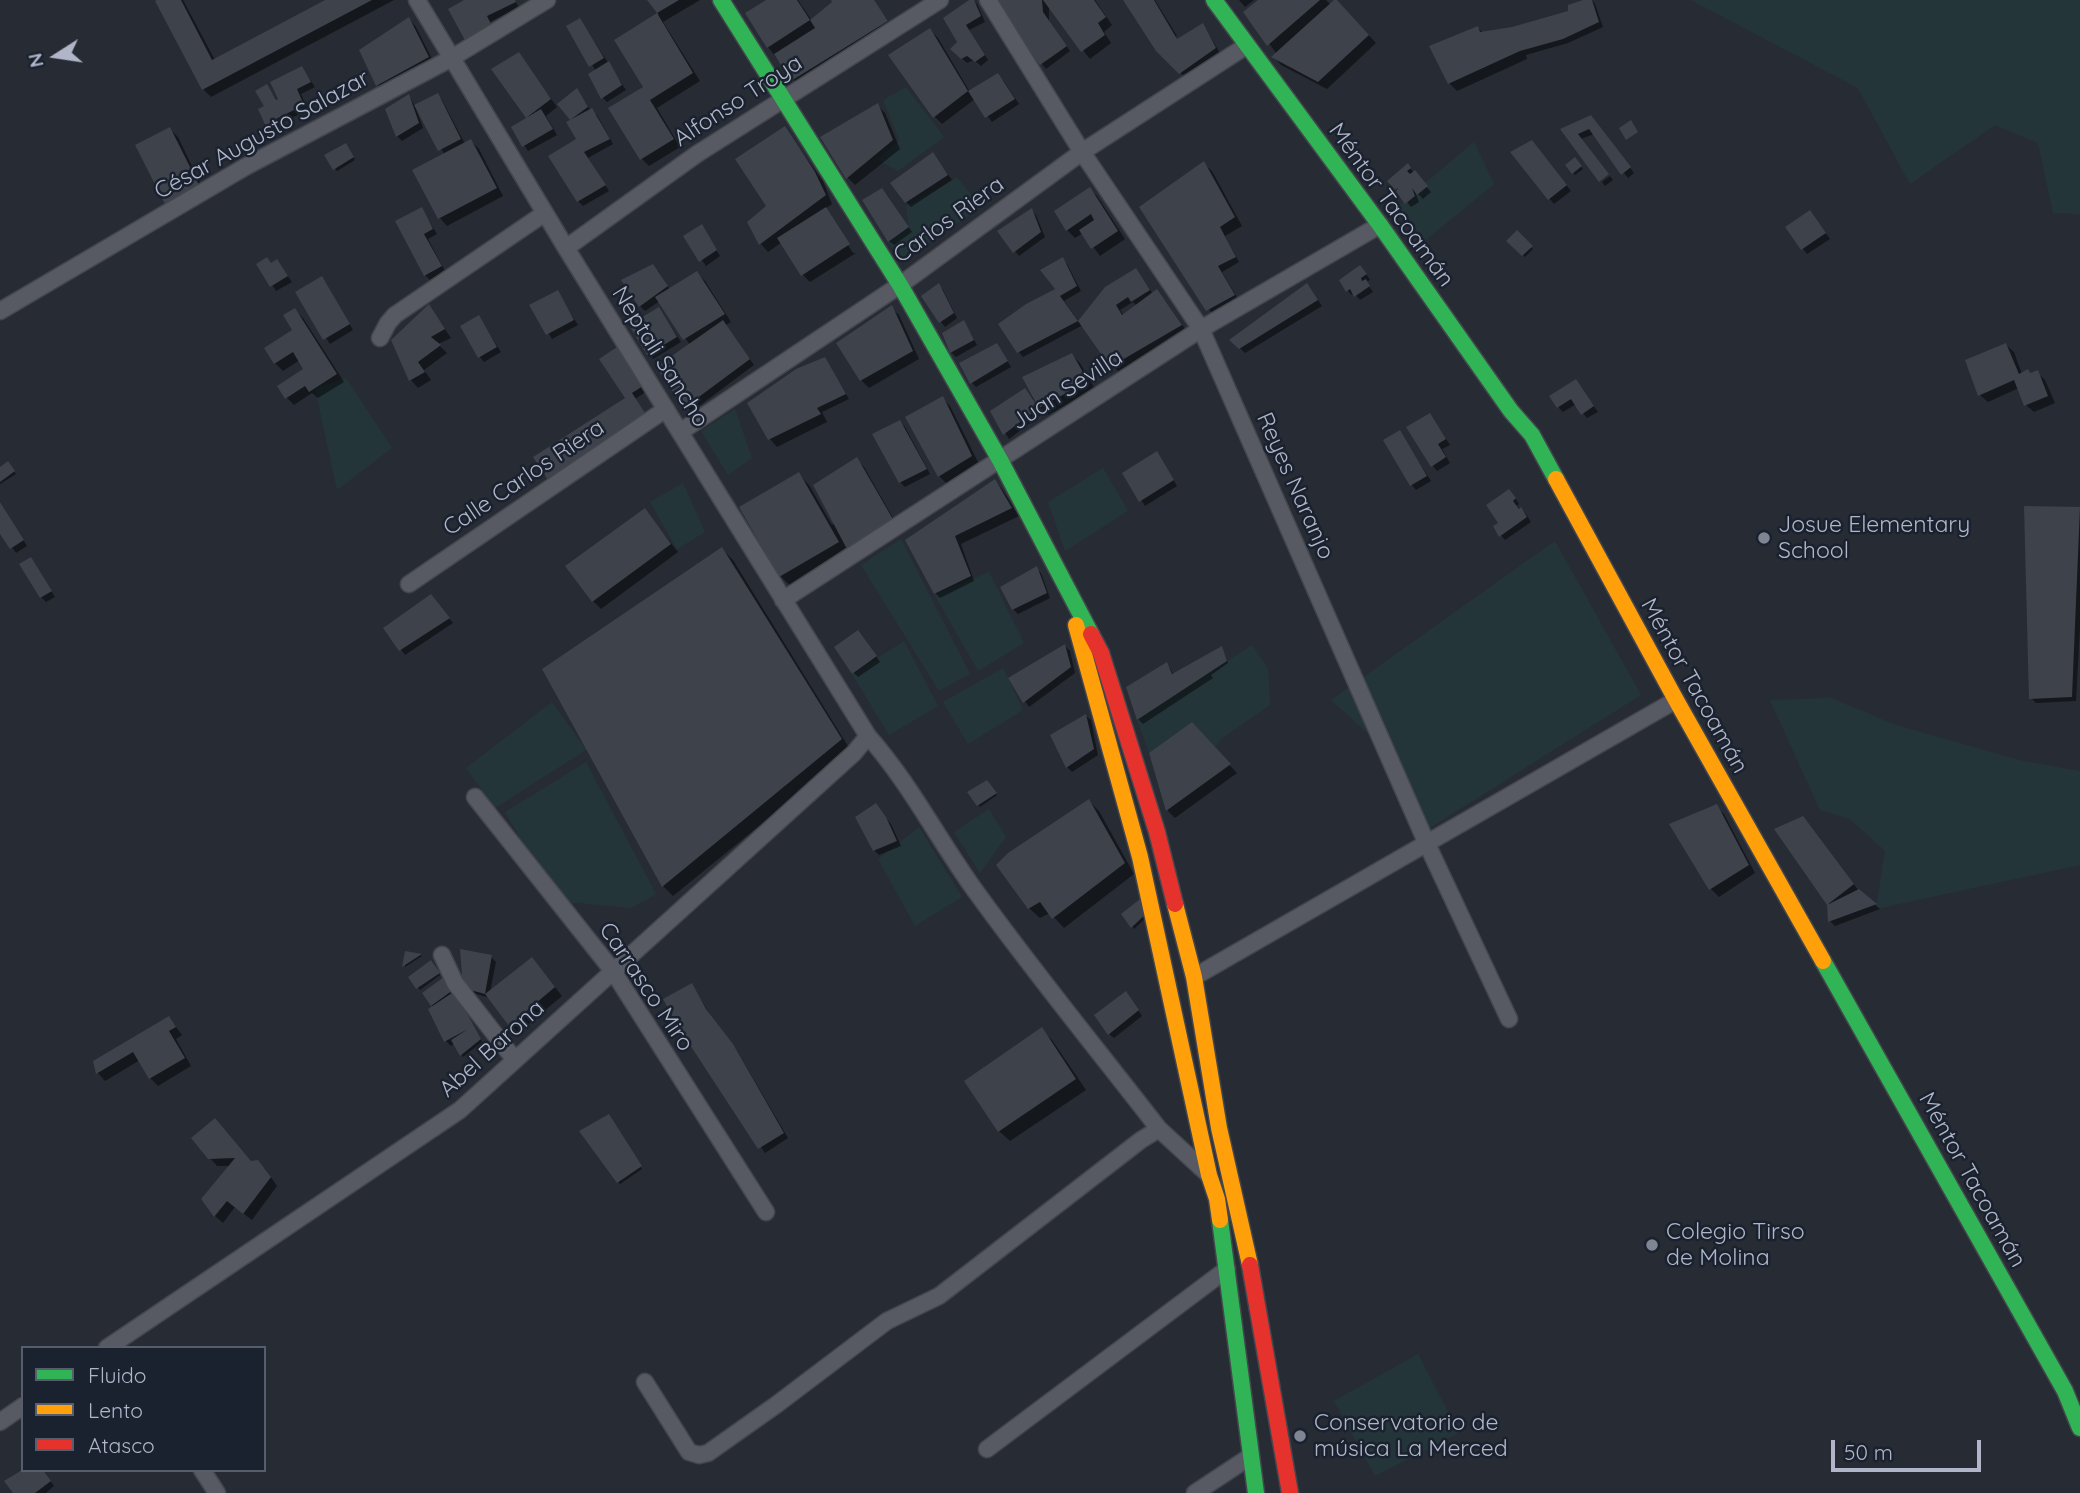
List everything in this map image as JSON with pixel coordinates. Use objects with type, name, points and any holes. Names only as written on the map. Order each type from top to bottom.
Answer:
[{"type":"street","name":"Neptali Sancho","points":[[417,0],[566,248],[868,736],[885,756],[992,913],[1159,1129],[1209,1175]]},
{"type":"street","name":"César Augusto Salazar","points":[[0,311],[245,167],[450,58],[547,0]]},
{"type":"street","points":[[721,0],[900,285],[1000,460],[1101,653],[1157,832],[1194,977],[1219,1128],[1250,1267],[1290,1493]]},
{"type":"street","name":"Alfonso Troya","points":[[566,248],[697,154],[940,0]]},
{"type":"street","name":"Reyes Naranjo","points":[[988,0],[1082,152],[1201,329],[1427,844],[1509,1019]]},
{"type":"street","name":"Méntor Tacoamán","points":[[1214,0],[1380,225],[1511,411],[1532,435],[1675,700],[2065,1391],[2080,1428]]},
{"type":"street","name":"Carlos Riera","points":[[680,432],[900,285],[1082,152],[1246,46]]},
{"type":"street","points":[[380,338],[395,315],[545,213]]},
{"type":"street","name":"Juan Sevilla","points":[[783,600],[1201,329],[1380,225]]},
{"type":"street","name":"Calle Carlos Riera","points":[[409,584],[666,409]]},
{"type":"street","points":[[1066,588],[1140,856],[1209,1175],[1217,1199],[1256,1493]]},
{"type":"street","points":[[1194,977],[1675,700]]},
{"type":"street","name":"Abel Barona","points":[[115,1346],[460,1110],[854,753],[868,736]]},
{"type":"street","name":"Carrasco Miro","points":[[475,797],[613,971],[766,1212]]},
{"type":"street","points":[[442,955],[456,984],[515,1060]]},
{"type":"street","points":[[645,1382],[690,1452],[699,1455],[708,1453],[887,1321],[939,1296],[1159,1129]]},
{"type":"street","points":[[987,1449],[1227,1269]]},
{"type":"street","points":[[0,1422],[21,1407]]},
{"type":"street","points":[[1195,1493],[1251,1456]]},
{"type":"street","points":[[203,1472],[217,1493]]},
{"type":"shaded area","points":[[1691,0],[2080,0],[2080,214],[2053,213],[2038,143],[1995,125],[1910,184],[1858,88]]},
{"type":"shaded area","points":[[906,87],[944,137],[898,171],[877,159],[899,140],[883,100]]},
{"type":"shaded area","points":[[1474,142],[1494,184],[1422,243],[1396,208]]},
{"type":"shaded area","points":[[957,177],[981,207],[902,262],[888,242],[909,227],[906,206]]},
{"type":"shaded area","points":[[346,378],[392,448],[337,490],[315,388]]},
{"type":"shaded area","points":[[735,409],[752,458],[728,475],[701,431]]},
{"type":"shaded area","points":[[1103,468],[1128,511],[1065,551],[1048,502]]},
{"type":"shaded area","points":[[683,483],[705,532],[677,549],[650,502]]},
{"type":"shaded area","points":[[901,539],[970,674],[939,691],[861,565]]},
{"type":"shaded area","points":[[1555,541],[1641,695],[1425,831],[1395,758],[1331,700]]},
{"type":"shaded area","points":[[989,572],[1024,643],[978,671],[934,594]]},
{"type":"shaded area","points":[[904,641],[938,706],[889,735],[852,674]]},
{"type":"shaded area","points":[[1252,645],[1268,669],[1270,705],[1222,738],[1215,747],[1192,722],[1149,753],[1137,720]]},
{"type":"shaded area","points":[[1003,668],[1023,710],[968,744],[943,702]]},
{"type":"shaded area","points":[[1831,698],[1896,725],[2023,761],[2080,771],[2080,865],[1876,909],[1885,851],[1850,819],[1820,810],[1770,700]]},
{"type":"shaded area","points":[[552,702],[586,750],[495,808],[466,768]]},
{"type":"shaded area","points":[[586,762],[656,894],[631,908],[557,901],[505,812]]},
{"type":"shaded area","points":[[989,809],[1006,837],[980,873],[954,832]]},
{"type":"shaded area","points":[[919,827],[962,897],[915,926],[878,859]]},
{"type":"shaded area","points":[[1418,1354],[1459,1433],[1375,1476],[1334,1401]]},
{"type":"building","points":[[181,0],[212,60],[325,0],[372,0],[202,90],[155,1]]},
{"type":"building","points":[[464,0],[516,2],[487,16],[494,30],[467,44],[448,9]]},
{"type":"building","points":[[647,0],[679,0],[657,13]]},
{"type":"building","points":[[766,0],[797,0],[810,20],[767,48],[745,13]]},
{"type":"building","points":[[831,0],[874,0],[888,21],[791,81],[774,54],[815,28],[810,20],[832,2]]},
{"type":"building","points":[[969,0],[974,0],[981,16],[966,25],[985,55],[975,62],[967,56],[961,59],[950,49],[957,42],[943,18]]},
{"type":"building","points":[[998,0],[1042,0],[1043,12],[1067,46],[1040,65],[1015,32]]},
{"type":"building","points":[[1043,0],[1094,0],[1106,17],[1098,23],[1105,35],[1081,52]]},
{"type":"building","points":[[1123,0],[1154,0],[1177,39],[1203,23],[1216,48],[1179,74],[1156,51]]},
{"type":"building","points":[[1258,0],[1320,0],[1267,46],[1243,12]]},
{"type":"building","points":[[1337,0],[1369,35],[1318,82],[1271,57]]},
{"type":"building","points":[[1592,0],[1599,22],[1563,39],[1520,51],[1448,84],[1429,46],[1478,26],[1480,32],[1512,27],[1568,11],[1568,5]]},
{"type":"building","points":[[657,13],[693,73],[650,100],[674,139],[640,160],[608,108],[643,87],[614,40]]},
{"type":"building","points":[[409,17],[429,57],[376,86],[359,50]]},
{"type":"building","points":[[580,18],[604,58],[589,67],[566,26]]},
{"type":"building","points":[[930,28],[968,91],[933,118],[888,55]]},
{"type":"building","points":[[519,52],[551,99],[526,118],[491,69]]},
{"type":"building","points":[[609,61],[622,85],[601,99],[588,74]]},
{"type":"building","points":[[302,66],[311,82],[297,89],[304,105],[272,121],[275,127],[268,131],[258,109],[264,106],[255,91],[267,84],[276,100],[278,99],[270,82]]},
{"type":"building","points":[[998,73],[1015,99],[985,118],[968,91]]},
{"type":"building","points":[[577,88],[588,107],[570,120],[557,104]]},
{"type":"building","points":[[438,93],[461,139],[438,151],[414,105]]},
{"type":"building","points":[[409,94],[419,123],[396,137],[385,109]]},
{"type":"building","points":[[878,103],[893,140],[846,179],[820,137]]},
{"type":"building","points":[[592,108],[610,139],[584,152],[606,185],[577,202],[548,156],[576,139],[566,122]]},
{"type":"building","points":[[541,109],[553,129],[522,147],[511,127]]},
{"type":"building","points":[[1591,115],[1631,167],[1621,175],[1589,129],[1578,134],[1609,174],[1599,182],[1560,129]]},
{"type":"building","points":[[1631,120],[1638,132],[1626,140],[1619,128]]},
{"type":"building","points":[[785,126],[815,172],[826,195],[759,245],[747,222],[766,206],[735,159]]},
{"type":"building","points":[[170,127],[200,187],[165,204],[135,145]]},
{"type":"building","points":[[471,139],[497,188],[438,219],[412,170]]},
{"type":"building","points":[[1532,140],[1567,185],[1548,200],[1510,152]]},
{"type":"building","points":[[346,143],[354,157],[333,170],[324,155]]},
{"type":"building","points":[[933,152],[948,175],[905,203],[890,183]]},
{"type":"building","points":[[1575,157],[1582,166],[1572,174],[1565,165]]},
{"type":"building","points":[[1204,161],[1235,217],[1220,227],[1236,257],[1218,266],[1235,295],[1206,311],[1139,207]]},
{"type":"building","points":[[1408,163],[1411,168],[1407,171],[1410,174],[1415,170],[1428,186],[1417,195],[1412,188],[1415,196],[1405,204],[1396,192],[1398,188],[1395,190],[1387,181]]},
{"type":"building","points":[[1090,187],[1118,231],[1091,249],[1079,230],[1094,220],[1091,214],[1066,231],[1054,211]]},
{"type":"building","points":[[882,188],[909,227],[888,242],[862,200]]},
{"type":"building","points":[[422,207],[433,229],[424,234],[442,266],[424,276],[395,221]]},
{"type":"building","points":[[826,207],[850,244],[801,276],[777,238]]},
{"type":"building","points":[[1032,208],[1041,232],[1013,253],[997,231]]},
{"type":"building","points":[[1810,210],[1826,233],[1801,250],[1785,227]]},
{"type":"building","points":[[702,224],[717,250],[699,262],[683,236]]},
{"type":"building","points":[[1517,230],[1533,246],[1522,256],[1506,241]]},
{"type":"building","points":[[267,257],[271,263],[277,259],[288,276],[270,287],[256,264]]},
{"type":"building","points":[[1063,257],[1077,286],[1060,296],[1078,321],[1017,353],[998,324],[1026,304],[1055,289],[1040,270]]},
{"type":"building","points":[[653,264],[668,286],[639,307],[621,280]]},
{"type":"building","points":[[1360,265],[1367,274],[1361,278],[1362,281],[1366,279],[1370,286],[1354,297],[1350,289],[1346,292],[1339,280]]},
{"type":"building","points":[[1136,268],[1150,290],[1131,302],[1128,297],[1116,305],[1122,315],[1157,289],[1182,325],[1110,367],[1078,321],[1105,287]]},
{"type":"building","points":[[697,271],[725,314],[683,340],[655,297]]},
{"type":"building","points":[[322,276],[350,324],[323,340],[295,292]]},
{"type":"building","points":[[939,283],[954,313],[939,323],[921,296]]},
{"type":"building","points":[[1307,283],[1318,300],[1239,349],[1229,340]]},
{"type":"building","points":[[558,290],[574,320],[546,335],[529,305]]},
{"type":"building","points":[[429,304],[445,329],[431,337],[441,345],[418,362],[425,372],[409,381],[391,340]]},
{"type":"building","points":[[892,305],[913,351],[860,381],[836,343]]},
{"type":"building","points":[[659,307],[677,337],[647,355],[629,325]]},
{"type":"building","points":[[295,308],[337,374],[309,392],[305,386],[285,399],[277,386],[303,369],[293,352],[274,364],[264,348],[292,330],[283,315]]},
{"type":"building","points":[[479,315],[497,347],[478,358],[460,326]]},
{"type":"building","points":[[723,320],[750,359],[684,408],[656,367]]},
{"type":"building","points":[[964,320],[974,340],[950,353],[942,333]]},
{"type":"building","points":[[997,343],[1008,361],[970,384],[959,363]]},
{"type":"building","points":[[2006,343],[2019,374],[2028,369],[2030,373],[2038,370],[2048,396],[2024,406],[2014,380],[1978,396],[1965,360]]},
{"type":"building","points":[[620,345],[646,384],[632,393],[649,419],[550,483],[533,457],[625,398],[599,359]]},
{"type":"building","points":[[1072,353],[1088,381],[1039,408],[1003,435],[990,411],[1025,388],[1037,405],[1022,377]]},
{"type":"building","points":[[825,357],[846,394],[817,408],[821,414],[768,440],[747,403],[796,369]]},
{"type":"building","points":[[1576,379],[1594,406],[1581,415],[1571,399],[1557,408],[1549,396]]},
{"type":"building","points":[[943,396],[972,456],[938,477],[905,417]]},
{"type":"building","points":[[1430,413],[1446,439],[1438,444],[1446,457],[1431,467],[1406,427]]},
{"type":"building","points":[[900,420],[927,469],[899,483],[872,434]]},
{"type":"building","points":[[1400,430],[1427,476],[1410,486],[1383,440]]},
{"type":"building","points":[[1157,451],[1174,480],[1139,502],[1122,473]]},
{"type":"building","points":[[857,457],[894,521],[848,551],[813,485]]},
{"type":"building","points":[[8,461],[15,471],[0,482],[0,467]]},
{"type":"building","points":[[799,472],[839,542],[779,577],[739,507]]},
{"type":"building","points":[[995,479],[1012,508],[955,536],[971,576],[934,594],[905,540]]},
{"type":"building","points":[[1509,489],[1516,498],[1513,501],[1527,517],[1499,537],[1493,526],[1498,523],[1486,505]]},
{"type":"building","points":[[0,502],[24,540],[10,549],[0,534]]},
{"type":"building","points":[[2024,506],[2080,507],[2072,697],[2029,699]]},
{"type":"building","points":[[645,508],[671,544],[592,602],[565,566]]},
{"type":"building","points":[[722,547],[842,739],[662,887],[542,669]]},
{"type":"building","points":[[31,557],[52,591],[40,598],[19,564]]},
{"type":"building","points":[[1037,566],[1047,593],[1012,610],[1000,587]]},
{"type":"building","points":[[431,594],[450,618],[399,651],[383,628]]},
{"type":"building","points":[[858,630],[877,656],[852,674],[834,647]]},
{"type":"building","points":[[1065,644],[1071,667],[1023,703],[1008,678]]},
{"type":"building","points":[[1222,646],[1227,661],[1137,720],[1126,687],[1167,662],[1172,674]]},
{"type":"building","points":[[1086,714],[1094,749],[1066,768],[1050,735]]},
{"type":"building","points":[[1192,722],[1231,764],[1166,811],[1149,753]]},
{"type":"building","points":[[987,780],[997,793],[977,806],[967,792]]},
{"type":"building","points":[[1089,799],[1125,863],[1052,919],[1040,902],[1028,909],[996,865],[1008,853]]},
{"type":"building","points":[[876,803],[897,841],[873,851],[855,817]]},
{"type":"building","points":[[1717,804],[1749,865],[1709,890],[1669,824]]},
{"type":"building","points":[[1803,816],[1854,884],[1827,905],[1774,829]]},
{"type":"building","points":[[1859,889],[1877,904],[1828,922],[1827,905]]},
{"type":"building","points":[[1140,899],[1150,910],[1131,928],[1121,914]]},
{"type":"building","points":[[460,949],[492,955],[485,994],[463,988]]},
{"type":"building","points":[[405,951],[422,954],[402,967]]},
{"type":"building","points":[[532,957],[555,987],[509,1026],[485,994]]},
{"type":"building","points":[[431,960],[440,973],[416,989],[408,977]]},
{"type":"building","points":[[444,977],[453,990],[431,1006],[422,993]]},
{"type":"building","points":[[692,983],[706,1009],[733,1044],[784,1133],[758,1149],[663,999]]},
{"type":"building","points":[[455,991],[481,1039],[460,1056],[451,1040],[468,1029],[444,1042],[428,1009]]},
{"type":"building","points":[[1126,991],[1139,1010],[1108,1035],[1094,1015]]},
{"type":"building","points":[[169,1016],[176,1027],[169,1031],[185,1058],[149,1079],[133,1052],[96,1074],[93,1061]]},
{"type":"building","points":[[1042,1027],[1076,1079],[998,1132],[964,1081]]},
{"type":"building","points":[[609,1114],[642,1166],[617,1183],[579,1131]]},
{"type":"building","points":[[215,1118],[251,1161],[258,1160],[271,1177],[243,1214],[227,1201],[214,1217],[201,1199],[235,1158],[208,1159],[191,1138]]},
{"type":"building","points":[[21,1471],[44,1472],[51,1481],[35,1493],[13,1493],[4,1481]]},
{"type":"traffic: fast","points":[[721,0],[900,285],[1000,460],[1091,634]]},
{"type":"traffic: fast","points":[[1214,0],[1380,225],[1511,411],[1532,435],[1556,479]]},
{"type":"traffic: fast","points":[[1823,961],[2065,1391],[2080,1428]]},
{"type":"traffic: fast","points":[[1220,1220],[1256,1493]]},
{"type":"traffic: slow","points":[[1556,479],[1676,700],[1823,961]]},
{"type":"traffic: slow","points":[[1076,625],[1140,857],[1220,1220]]},
{"type":"traffic: slow","points":[[1175,904],[1194,977],[1219,1128],[1250,1265]]},
{"type":"traffic: jam","points":[[1091,634],[1101,653],[1157,832],[1175,904]]},
{"type":"traffic: jam","points":[[1250,1265],[1290,1493]]},
{"type":"place","name":"Josue Elementary School","points":[[1764,538]]},
{"type":"place","name":"Colegio Tirso de Molina","points":[[1652,1245]]},
{"type":"place","name":"Conservatorio de música La Merced","points":[[1300,1436]]}]
